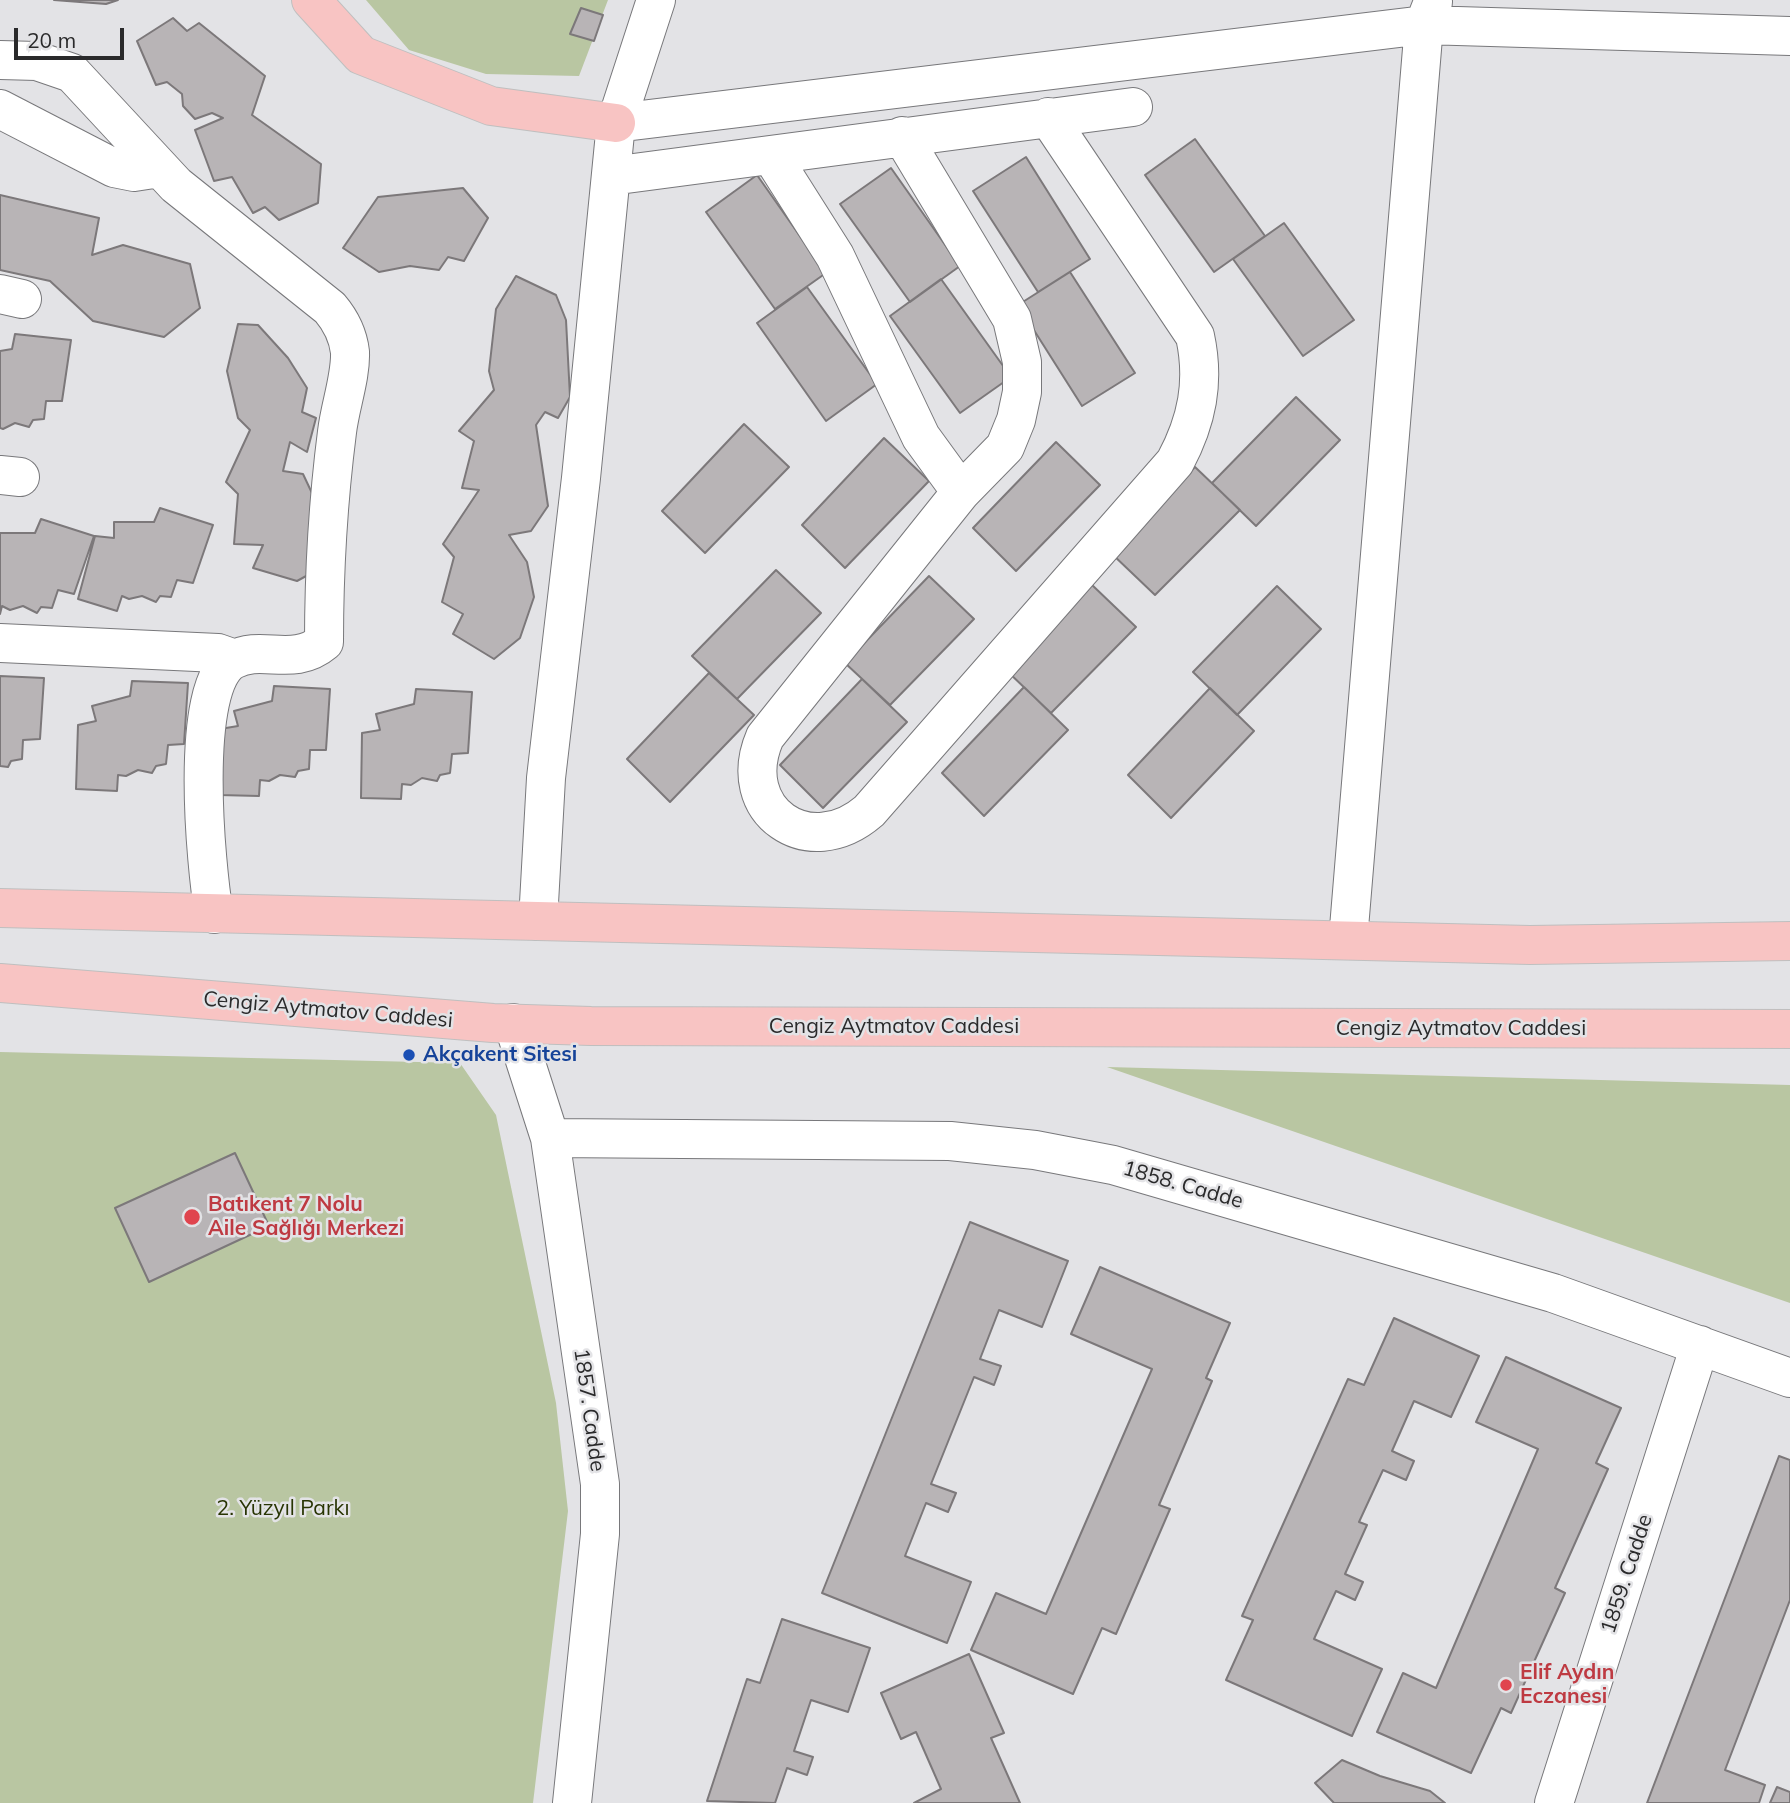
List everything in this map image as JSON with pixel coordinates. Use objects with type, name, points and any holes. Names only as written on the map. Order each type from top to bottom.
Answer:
[{"type":"main road","points":[[311,0],[360,55],[491,106],[616,123]]},
{"type":"main road","points":[[0,908],[1530,945],[1790,941]]},
{"type":"main road","name":"Cengiz Aytmatov Caddesi","points":[[0,983],[513,1023],[1790,1029]]},
{"type":"street","points":[[538,921],[546,778],[581,478],[616,123],[656,0]]},
{"type":"street","points":[[616,123],[1429,13],[1790,36]]},
{"type":"street","points":[[1348,940],[1429,13]]},
{"type":"street","points":[[0,60],[37,61],[72,73],[176,185],[330,308],[344,328],[350,355],[337,433],[324,555],[324,642],[299,656],[235,659],[218,653],[0,643]]},
{"type":"street","points":[[611,176],[1133,107]]},
{"type":"street","points":[[0,109],[114,169],[134,172],[160,168]]},
{"type":"street","points":[[902,136],[1002,298],[1019,340],[1022,392],[1016,420],[1005,447],[961,492],[765,737],[758,754],[756,772],[759,789],[767,806],[780,819],[794,827],[826,833],[857,821],[869,811],[1175,461],[1194,421],[1200,375],[1195,336],[1048,117]]},
{"type":"street","points":[[771,155],[835,256],[921,437],[961,492]]},
{"type":"street","points":[[214,914],[203,814],[202,762],[217,678],[235,659]]},
{"type":"street","name":"1857. Cadde","points":[[513,1023],[550,1138],[602,1510],[572,1803]]},
{"type":"street","name":"1858. Cadde","points":[[550,1138],[950,1141],[1035,1150],[1112,1165],[1505,1279],[1790,1378]]},
{"type":"street","name":"1859. Cadde","points":[[1554,1803],[1700,1345]]},
{"type":"green space","points":[[366,0],[608,0],[579,76],[486,74],[409,50]]},
{"type":"green space","name":"2. Yüzyıl Parkı","points":[[0,1052],[460,1063],[496,1115],[556,1403],[568,1511],[533,1803],[0,1803]]},
{"type":"green space","points":[[1107,1067],[1790,1085],[1790,1303]]},
{"type":"building","points":[[54,0],[118,0],[106,4]]},
{"type":"building","points":[[581,8],[603,15],[594,41],[570,34]]},
{"type":"building","points":[[173,18],[187,31],[199,23],[265,76],[252,115],[321,164],[318,203],[279,220],[265,207],[253,213],[232,177],[214,181],[195,130],[223,118],[212,113],[195,119],[183,106],[182,94],[167,82],[156,85],[137,41]]},
{"type":"building","points":[[1195,139],[1265,236],[1214,272],[1145,175]]},
{"type":"building","points":[[1026,157],[1090,259],[1038,292],[973,191]]},
{"type":"building","points":[[891,168],[960,266],[910,302],[840,204]]},
{"type":"building","points":[[757,175],[826,273],[775,309],[706,212]]},
{"type":"building","points":[[463,188],[488,218],[464,261],[448,257],[439,270],[410,266],[379,272],[343,248],[378,197]]},
{"type":"building","points":[[0,195],[99,218],[92,255],[123,245],[190,264],[200,308],[164,337],[93,321],[50,281],[0,270]]},
{"type":"building","points":[[1284,223],[1354,320],[1303,356],[1233,259]]},
{"type":"building","points":[[1070,272],[1135,373],[1082,406],[1018,305]]},
{"type":"building","points":[[516,276],[556,295],[566,320],[570,397],[558,418],[545,412],[536,425],[548,506],[531,531],[509,535],[527,562],[534,597],[520,638],[494,659],[453,634],[463,614],[442,602],[454,557],[443,544],[479,490],[462,488],[474,441],[459,431],[494,390],[489,371],[496,309]]},
{"type":"building","points":[[941,279],[1011,377],[960,413],[890,316]]},
{"type":"building","points":[[807,287],[877,384],[826,421],[757,323]]},
{"type":"building","points":[[238,324],[258,325],[288,358],[307,388],[302,412],[316,418],[307,452],[290,442],[283,471],[303,474],[319,508],[308,575],[297,581],[253,568],[263,545],[234,544],[238,494],[226,482],[250,430],[238,418],[227,371]]},
{"type":"building","points":[[15,334],[71,340],[62,401],[46,401],[44,419],[33,420],[29,427],[15,423],[3,429],[0,428],[0,351],[12,349]]},
{"type":"building","points":[[1296,397],[1340,440],[1256,526],[1212,483]]},
{"type":"building","points":[[744,424],[789,467],[705,553],[662,511]]},
{"type":"building","points":[[884,438],[929,481],[845,568],[802,525]]},
{"type":"building","points":[[1056,442],[1100,485],[1016,571],[973,528]]},
{"type":"building","points":[[1195,467],[1240,510],[1155,595],[1111,553]]},
{"type":"building","points":[[160,508],[213,525],[193,583],[177,580],[171,597],[160,596],[156,602],[142,596],[129,599],[122,596],[117,611],[78,599],[95,536],[114,538],[114,522],[154,522]]},
{"type":"building","points":[[41,519],[94,536],[74,594],[58,590],[52,608],[41,607],[37,613],[23,606],[10,610],[2,606],[0,614],[0,533],[35,533]]},
{"type":"building","points":[[776,570],[821,613],[737,699],[692,656]]},
{"type":"building","points":[[929,576],[974,619],[890,705],[845,663]]},
{"type":"building","points":[[1091,584],[1136,627],[1051,713],[1007,671]]},
{"type":"building","points":[[1277,586],[1321,629],[1237,715],[1193,672]]},
{"type":"building","points":[[709,673],[754,715],[670,802],[627,759]]},
{"type":"building","points":[[0,676],[44,678],[40,739],[23,740],[22,759],[11,761],[8,767],[0,766]]},
{"type":"building","points":[[862,679],[907,722],[823,808],[780,765]]},
{"type":"building","points":[[132,681],[188,683],[184,744],[168,745],[166,764],[156,766],[152,773],[138,770],[126,776],[118,775],[117,791],[76,789],[78,725],[96,721],[92,706],[130,696]]},
{"type":"building","points":[[274,686],[330,689],[326,750],[310,750],[309,769],[298,771],[295,777],[280,775],[269,781],[260,780],[259,796],[219,795],[220,729],[238,726],[234,711],[272,701]]},
{"type":"building","points":[[1024,687],[1068,730],[984,816],[942,773]]},
{"type":"building","points":[[1210,688],[1254,731],[1171,818],[1128,775]]},
{"type":"building","points":[[416,689],[472,692],[468,753],[452,754],[450,773],[440,775],[437,781],[422,778],[411,785],[402,784],[401,799],[361,798],[362,733],[380,730],[376,714],[414,704]]},
{"type":"building","name":"Batıkent 7 Nolu Aile Sağlığı Merkezi","points":[[235,1153],[269,1226],[149,1282],[115,1208]]},
{"type":"building","points":[[970,1222],[1068,1261],[1042,1327],[999,1310],[980,1359],[1001,1366],[994,1385],[974,1377],[931,1484],[956,1493],[948,1512],[926,1503],[905,1556],[971,1582],[947,1643],[822,1593]]},
{"type":"building","points":[[1100,1267],[1230,1323],[1206,1378],[1212,1381],[1159,1505],[1170,1509],[1116,1634],[1102,1628],[1073,1694],[971,1650],[996,1593],[1046,1614],[1152,1369],[1071,1334]]},
{"type":"building","points":[[1394,1318],[1479,1356],[1451,1417],[1414,1401],[1392,1451],[1414,1461],[1406,1480],[1383,1470],[1359,1522],[1367,1525],[1345,1574],[1363,1582],[1355,1600],[1336,1591],[1314,1639],[1382,1669],[1352,1736],[1226,1680],[1253,1620],[1242,1616],[1348,1379],[1364,1385]]},
{"type":"building","points":[[1506,1357],[1621,1408],[1596,1463],[1608,1469],[1555,1588],[1565,1593],[1511,1713],[1501,1708],[1471,1773],[1377,1732],[1403,1673],[1436,1688],[1538,1449],[1476,1422]]},
{"type":"building","points":[[1779,1456],[1790,1460],[1790,1600],[1725,1770],[1765,1785],[1759,1803],[1647,1803]]},
{"type":"building","points":[[782,1619],[870,1648],[848,1712],[811,1700],[794,1751],[813,1757],[807,1775],[787,1768],[775,1803],[707,1801],[747,1679],[760,1683]]},
{"type":"building","points":[[969,1654],[1004,1733],[991,1738],[1020,1803],[914,1803],[941,1789],[916,1732],[901,1739],[881,1693]]},
{"type":"building","points":[[1342,1760],[1380,1776],[1430,1791],[1445,1803],[1334,1803],[1315,1783]]},
{"type":"building","points":[[1777,1787],[1790,1792],[1790,1803],[1770,1803]]},
{"type":"place","name":"Akçakent Sitesi","points":[[409,1055]]},
{"type":"place","name":"Batıkent 7 Nolu Aile Sağlığı Merkezi","points":[[192,1217]]},
{"type":"place","name":"Elif Aydın Eczanesi","points":[[1506,1685]]}]
